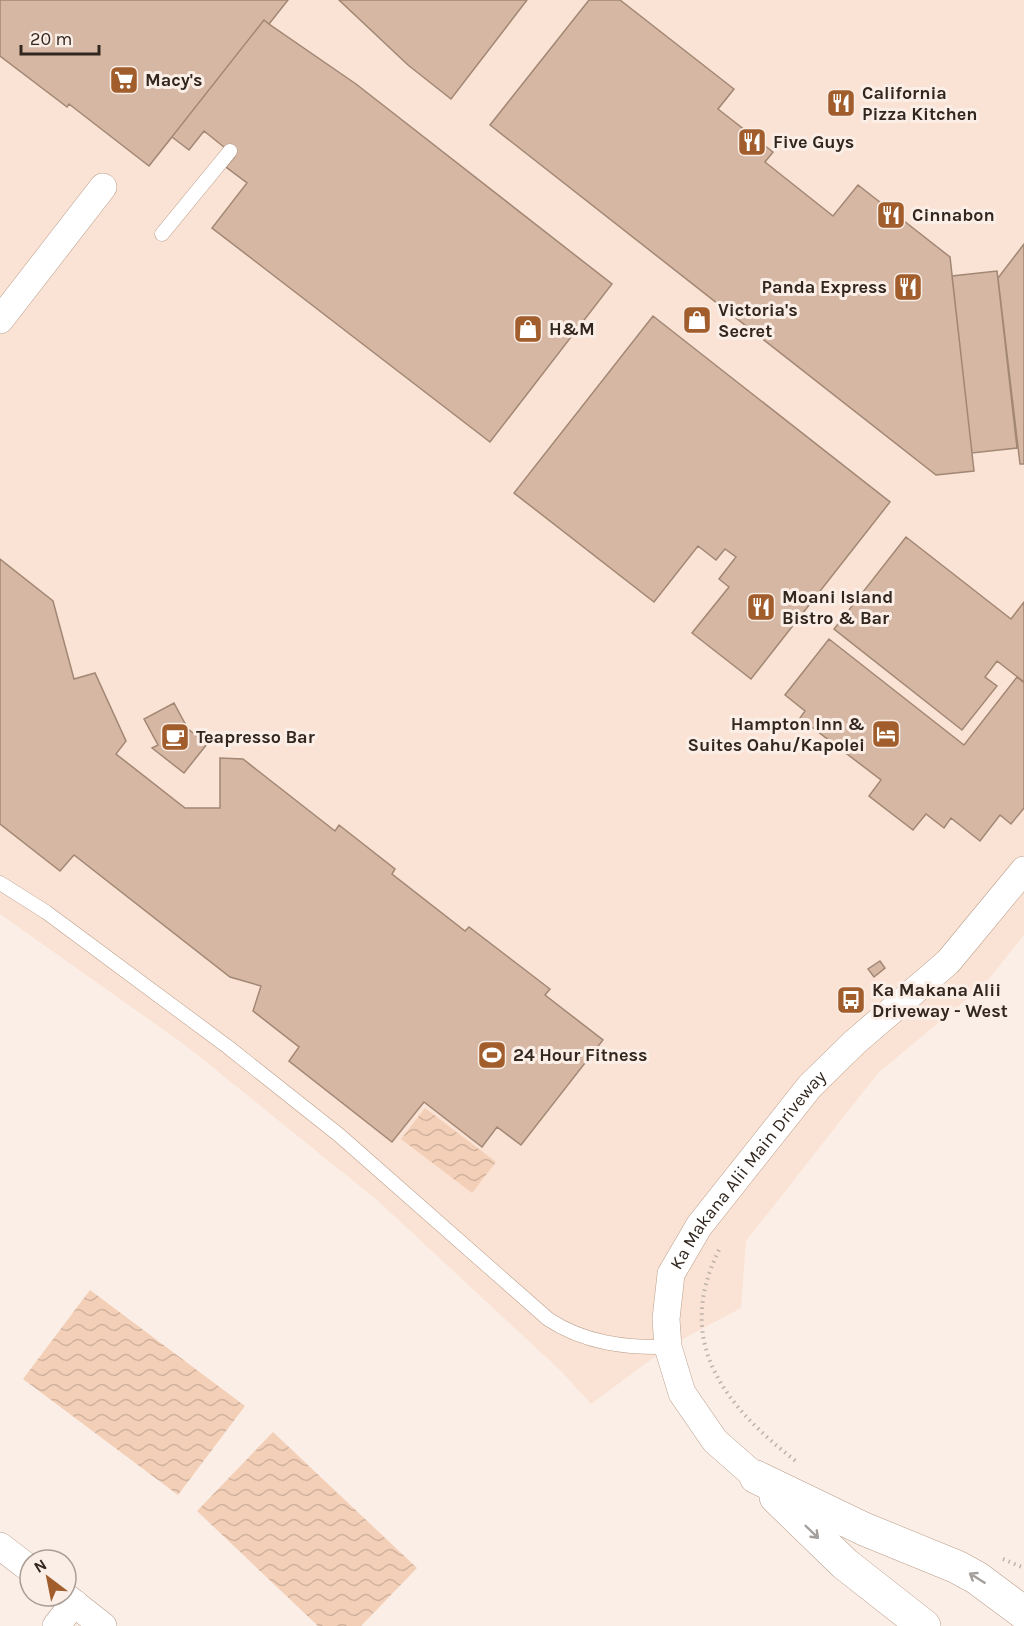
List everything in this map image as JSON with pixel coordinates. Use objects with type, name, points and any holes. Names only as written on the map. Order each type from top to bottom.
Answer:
[{"type":"street","points":[[0,320],[103,187]]},
{"type":"street","name":"Ka Makana Alii Main Driveway","points":[[924,1626],[845,1563],[756,1477],[715,1441],[697,1418],[682,1393],[668,1347],[666,1319],[672,1274],[699,1226],[810,1086],[855,1042],[948,962],[1024,870]]},
{"type":"street","points":[[756,1477],[864,1529],[957,1567],[977,1578],[1024,1613]]},
{"type":"street","points":[[0,1546],[18,1560]]},
{"type":"street","points":[[78,1606],[103,1626]]},
{"type":"street","points":[[56,1626],[66,1608]]},
{"type":"lane","points":[[162,234],[230,151]]},
{"type":"lane","points":[[0,883],[45,912],[228,1047],[339,1134],[548,1319],[578,1335],[598,1341],[637,1348],[668,1347]]},
{"type":"path","points":[[721,1246],[706,1280],[702,1305],[702,1329],[708,1358],[724,1392],[739,1411],[768,1440],[801,1465]]},
{"type":"path","points":[[998,1557],[1024,1568]]},
{"type":"shaded area","points":[[0,0],[1024,0],[1024,935],[984,985],[878,1073],[746,1241],[741,1308],[668,1347],[591,1404],[562,1372],[377,1200],[185,1045],[0,914]]},
{"type":"water","points":[[425,1108],[496,1162],[472,1193],[401,1139]]},
{"type":"water","points":[[90,1290],[245,1406],[178,1495],[23,1379]]},
{"type":"water","points":[[273,1432],[417,1568],[361,1626],[318,1626],[197,1511]]},
{"type":"building","points":[[0,0],[288,0],[269,24],[356,84],[612,284],[490,442],[212,228],[247,183],[226,167],[235,156],[204,131],[189,150],[172,137],[149,166],[69,104],[67,107],[0,56]]},
{"type":"building","name":"Macy's","points":[[0,0],[288,0],[269,24],[264,20],[149,166],[69,104],[67,107],[0,56]]},
{"type":"building","points":[[339,0],[527,0],[451,99],[408,65]]},
{"type":"building","points":[[589,0],[620,0],[734,89],[718,109],[773,152],[765,162],[833,216],[858,185],[950,257],[974,471],[936,475],[490,125]]},
{"type":"building","points":[[1024,244],[1024,464],[1020,464],[998,278]]},
{"type":"building","points":[[997,271],[1017,448],[972,453],[952,276]]},
{"type":"building","points":[[653,316],[890,502],[751,679],[692,633],[729,587],[719,579],[736,557],[725,549],[716,560],[698,546],[654,602],[514,493]]},
{"type":"building","points":[[906,537],[1011,619],[1024,602],[1024,682],[997,661],[985,677],[997,686],[962,730],[834,629]]},
{"type":"building","points":[[0,559],[53,601],[74,679],[95,673],[126,741],[116,754],[185,808],[220,808],[220,758],[243,759],[335,831],[339,825],[395,869],[392,874],[465,931],[469,927],[550,989],[545,995],[603,1040],[521,1145],[497,1127],[482,1147],[424,1102],[392,1142],[289,1061],[299,1047],[253,1011],[261,986],[230,977],[74,855],[60,871],[0,824]]},
{"type":"building","name":"Hampton Inn & Suites Oahu/Kapolei","points":[[829,639],[964,745],[1017,677],[1024,683],[1024,808],[1011,824],[1000,815],[980,841],[951,818],[944,828],[926,814],[913,830],[869,796],[881,780],[800,718],[805,711],[785,695]]},
{"type":"building","name":"Teapresso Bar","points":[[174,703],[188,729],[207,744],[184,773],[152,748],[158,745],[144,719]]},
{"type":"building","points":[[880,961],[885,968],[874,977],[868,969]]},
{"type":"place","name":"Macy's","points":[[124,80]]},
{"type":"place","name":"California Pizza Kitchen","points":[[841,103]]},
{"type":"place","name":"Five Guys","points":[[752,142]]},
{"type":"place","name":"Cinnabon","points":[[891,215]]},
{"type":"place","name":"Panda Express","points":[[908,287]]},
{"type":"place","name":"Victoria's Secret","points":[[697,320]]},
{"type":"place","name":"H&M","points":[[528,329]]},
{"type":"place","name":"Moani Island Bistro & Bar","points":[[761,607]]},
{"type":"place","name":"Hampton Inn & Suites Oahu/Kapolei","points":[[886,734]]},
{"type":"place","name":"Teapresso Bar","points":[[175,737]]},
{"type":"place","name":"Ka Makana Alii Driveway - West","points":[[851,1000]]},
{"type":"place","name":"24 Hour Fitness","points":[[492,1055]]}]
